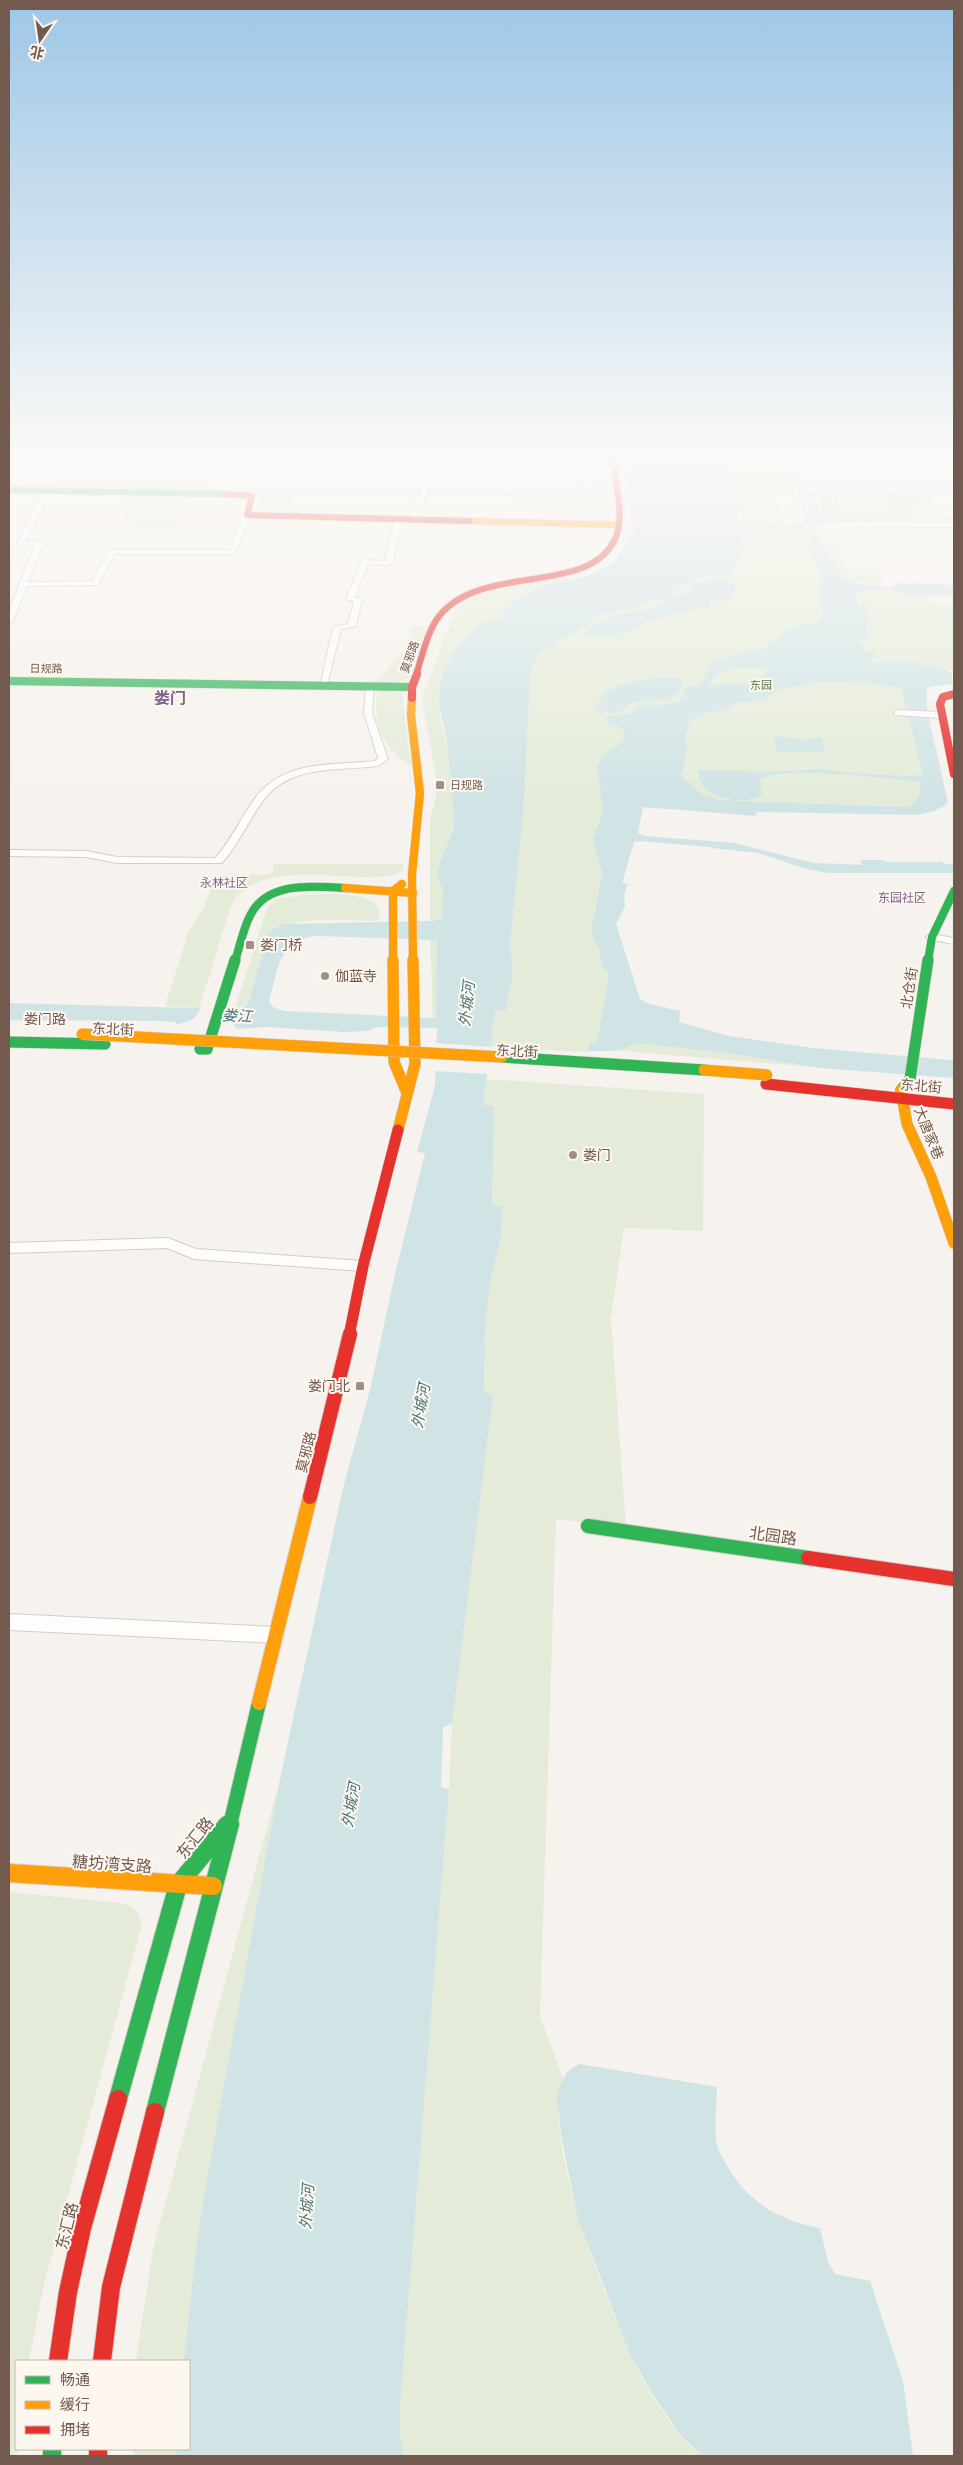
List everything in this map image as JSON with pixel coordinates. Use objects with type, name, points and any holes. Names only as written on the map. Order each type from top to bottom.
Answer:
[{"type":"main road","name":"莫邪路","points":[[232,1818],[275,1635],[343,1368],[364,1266],[415,1064],[412,874],[420,793],[411,715],[412,687],[439,616],[456,599],[480,587],[572,571]]},
{"type":"main road","name":"日规路","points":[[9,681],[412,687]]},
{"type":"main road","points":[[949,695],[940,704],[936,714],[954,774]]},
{"type":"main road","points":[[407,1093],[394,1062],[392,914],[393,892],[412,874]]},
{"type":"main road","points":[[208,1045],[250,915],[262,899],[276,891],[297,888],[412,893]]},
{"type":"main road","name":"北仓街","points":[[901,1095],[910,1079],[932,937],[949,912],[954,891]]},
{"type":"main road","name":"娄门路","points":[[9,1034],[80,1038]]},
{"type":"main road","name":"东北街","points":[[80,1038],[641,1064],[901,1095],[954,1104]]},
{"type":"main road","name":"娄门路","points":[[9,1042],[80,1038]]},
{"type":"main road","name":"东北街","points":[[901,1095],[954,1096]]},
{"type":"main road","name":"大唐家巷","points":[[901,1095],[910,1135],[932,1179],[954,1243]]},
{"type":"main road","name":"北园路","points":[[588,1526],[954,1579]]},
{"type":"main road","name":"东汇路","points":[[58,2360],[68,2292],[82,2228],[178,1885],[232,1818]]},
{"type":"main road","name":"东汇路","points":[[102,2360],[111,2287],[123,2234],[232,1818]]},
{"type":"main road","name":"糖坊湾支路","points":[[9,1873],[213,1886]]},
{"type":"street","points":[[9,621],[28,571]]},
{"type":"street","points":[[23,584],[95,583],[102,571]]},
{"type":"street","points":[[323,686],[337,626],[352,626],[358,600],[350,599],[361,571]]},
{"type":"street","points":[[9,853],[86,854],[116,860],[218,861],[230,848],[253,808],[268,788],[283,777],[303,772],[378,763],[382,759],[368,713],[370,686]]},
{"type":"street","points":[[901,713],[936,714]]},
{"type":"street","points":[[932,937],[954,941]]},
{"type":"street","points":[[9,1248],[168,1243],[194,1254],[364,1266]]},
{"type":"street","points":[[9,1622],[275,1635]]},
{"type":"green space","name":"东园","points":[[729,571],[818,571],[820,585],[863,590],[904,591],[906,596],[928,596],[931,604],[954,604],[954,670],[949,670],[902,690],[923,777],[919,798],[914,804],[905,807],[753,801],[603,808],[596,828],[597,851],[602,872],[593,918],[594,939],[600,952],[601,965],[608,972],[606,996],[596,1043],[589,1043],[587,1052],[490,1047],[495,1010],[513,971],[510,944],[523,816],[529,677],[538,654],[598,616],[648,604],[690,580],[714,577]]},
{"type":"green space","points":[[840,571],[880,571],[884,580],[880,580],[881,585],[866,584],[856,582],[844,576]]},
{"type":"green space","points":[[566,577],[573,581],[541,586],[527,593],[504,610],[508,611],[495,622],[487,620],[474,629],[458,645],[440,687],[439,711],[452,770],[454,821],[448,846],[439,861],[444,915],[440,920],[430,921],[430,820],[437,781],[422,699],[454,612],[467,600],[481,592]]},
{"type":"green space","points":[[428,626],[408,679],[396,683],[375,683],[409,644],[410,627]]},
{"type":"green space","points":[[377,691],[394,691],[402,694],[411,767],[393,750],[382,734],[377,716]]},
{"type":"green space","points":[[274,864],[404,864],[402,871],[387,876],[289,875],[271,878],[254,884],[241,893],[231,906],[199,1008],[165,1006],[189,930],[204,908],[215,876],[272,874]]},
{"type":"green space","points":[[332,894],[365,898],[379,908],[379,921],[318,920],[286,924],[274,929],[268,936],[265,944],[248,1003],[235,1008],[267,908],[277,899],[302,895]]},
{"type":"green space","points":[[430,938],[437,941],[437,1012],[433,1018]]},
{"type":"green space","points":[[635,1043],[727,1053],[811,1067],[612,1050],[627,1048]]},
{"type":"green space","points":[[486,1079],[704,1094],[703,1231],[624,1228],[611,1318],[626,1528],[556,1519],[540,2016],[563,2079],[558,2107],[562,2145],[571,2189],[585,2237],[602,2284],[619,2328],[650,2392],[673,2426],[702,2456],[404,2456],[400,2434],[400,2407],[449,1790],[452,1723],[493,1396],[486,1393],[484,1388],[485,1330],[491,1278],[501,1237],[502,1207],[492,1206],[494,1106],[483,1105]]},
{"type":"green space","points":[[280,1779],[207,2178],[196,2247],[184,2360],[136,2360],[153,2249]]},
{"type":"green space","points":[[9,1892],[121,1903],[130,1906],[136,1911],[140,1918],[141,1928],[44,2284],[29,2360],[15,2360],[15,2450],[18,2450],[18,2456],[9,2456]]},
{"type":"green space","points":[[133,2450],[176,2450],[176,2456],[134,2456]]},
{"type":"water","points":[[597,571],[731,571],[729,574],[696,578],[665,595],[681,596],[694,590],[694,585],[698,582],[720,580],[736,584],[733,594],[728,600],[710,602],[709,606],[647,621],[631,631],[613,635],[584,635],[594,626],[605,620],[657,606],[665,600],[659,598],[636,607],[598,616],[538,654],[529,677],[523,816],[510,944],[513,971],[506,1011],[495,1010],[483,1105],[494,1106],[492,1206],[502,1206],[501,1237],[491,1278],[485,1330],[484,1388],[486,1393],[493,1396],[452,1723],[443,1728],[441,1787],[449,1790],[400,2407],[400,2434],[404,2456],[176,2456],[176,2450],[190,2450],[190,2360],[184,2360],[196,2247],[207,2178],[280,1779],[343,1488],[371,1386],[392,1287],[425,1153],[417,1152],[435,1086],[437,1028],[377,1027],[368,1031],[344,1032],[266,1027],[237,1029],[177,1027],[176,1022],[162,1021],[9,1020],[9,1003],[190,1008],[241,1007],[247,1005],[250,999],[267,936],[273,929],[283,924],[432,921],[442,918],[443,888],[439,881],[439,864],[450,838],[454,820],[447,744],[439,702],[442,676],[456,649],[478,626],[487,620],[495,622],[507,612],[503,610],[537,587],[587,576]],"holes":[[[317,936],[437,941],[435,1018],[284,1011],[273,1007],[269,1001],[282,958],[294,943]]]},
{"type":"water","points":[[818,571],[840,571],[844,578],[859,584],[881,585],[882,587],[894,587],[894,583],[954,585],[954,595],[906,596],[904,591],[860,590],[856,594],[858,606],[865,606],[867,630],[870,639],[861,640],[865,651],[874,651],[876,657],[872,657],[873,663],[927,665],[938,667],[952,674],[952,684],[927,687],[927,710],[948,803],[935,811],[916,815],[757,812],[756,816],[643,807],[638,833],[646,836],[734,843],[814,863],[862,865],[861,860],[943,862],[944,864],[954,864],[954,873],[828,873],[803,868],[758,853],[636,841],[634,842],[622,883],[628,884],[624,895],[625,906],[616,924],[640,999],[649,1004],[680,1011],[679,1022],[729,1036],[813,1048],[951,1060],[954,1061],[954,1078],[820,1068],[727,1053],[635,1043],[619,1050],[588,1051],[589,1043],[596,1043],[606,996],[608,972],[601,965],[600,952],[591,932],[602,872],[593,840],[603,808],[597,767],[602,756],[622,742],[625,733],[622,728],[607,723],[607,717],[631,713],[639,705],[673,703],[684,697],[684,690],[688,686],[699,685],[717,660],[752,649],[762,649],[794,627],[822,621],[824,613],[819,596]],"holes":[[[739,667],[758,667],[767,670],[756,683],[707,685],[718,674]],[[824,682],[876,684],[901,688],[923,776],[877,775],[817,769],[772,772],[699,770],[700,779],[705,787],[712,793],[722,797],[744,800],[762,794],[760,780],[770,775],[811,773],[887,778],[921,782],[918,798],[913,804],[905,807],[719,800],[703,795],[681,776],[687,746],[685,738],[690,720],[703,714],[724,710],[737,703],[764,700],[780,689]]]},
{"type":"water","points":[[665,677],[678,678],[684,681],[676,695],[670,698],[633,702],[619,712],[603,712],[596,709],[600,699],[607,690],[631,682]]},
{"type":"water","points":[[774,736],[808,740],[811,738],[822,738],[824,753],[776,751]]},
{"type":"water","points":[[579,2064],[717,2087],[715,2128],[717,2144],[727,2166],[736,2179],[755,2200],[778,2215],[805,2225],[820,2228],[828,2262],[835,2274],[870,2281],[903,2381],[913,2456],[702,2456],[679,2433],[651,2392],[629,2352],[578,2219],[561,2135],[557,2098],[559,2088],[567,2072]]},
{"type":"pier","points":[[202,1007],[235,1007],[233,1023],[238,1032],[175,1028],[174,1026],[194,1019]]},
{"type":"pier","points":[[434,1043],[493,1047],[489,1074],[434,1071]]},
{"type":"traffic: fast","points":[[9,681],[412,687]]},
{"type":"traffic: fast","points":[[200,1049],[207,1049],[250,915],[257,904],[267,896],[292,888],[345,888]]},
{"type":"traffic: fast","points":[[901,1090],[910,1079],[932,937],[954,891]]},
{"type":"traffic: fast","points":[[9,1042],[105,1044]]},
{"type":"traffic: fast","points":[[502,1057],[704,1070]]},
{"type":"traffic: fast","points":[[588,1526],[808,1558]]},
{"type":"traffic: fast","points":[[155,2112],[232,1818],[259,1703]]},
{"type":"traffic: fast","points":[[118,2099],[178,1885],[227,1825]]},
{"type":"traffic: fast","points":[[52,2450],[52,2456]]},
{"type":"traffic: slow","points":[[398,1130],[415,1064],[412,874],[420,793],[411,715],[412,698]]},
{"type":"traffic: slow","points":[[402,884],[393,891],[394,1062],[407,1093]]},
{"type":"traffic: slow","points":[[345,888],[413,893]]},
{"type":"traffic: slow","points":[[82,1034],[502,1057]]},
{"type":"traffic: slow","points":[[704,1070],[767,1075]]},
{"type":"traffic: slow","points":[[901,1090],[907,1124],[931,1177],[954,1243]]},
{"type":"traffic: slow","points":[[259,1703],[310,1497]]},
{"type":"traffic: slow","points":[[9,1873],[213,1886]]},
{"type":"traffic: jam","points":[[412,698],[412,687],[435,623],[439,616],[456,599],[479,588],[572,571]]},
{"type":"traffic: jam","points":[[954,694],[943,697],[940,704],[954,774]]},
{"type":"traffic: jam","points":[[766,1084],[954,1104]]},
{"type":"traffic: jam","points":[[310,1497],[343,1368],[363,1266],[398,1130]]},
{"type":"traffic: jam","points":[[808,1558],[954,1579]]},
{"type":"traffic: jam","points":[[58,2360],[68,2292],[82,2228],[118,2099]]},
{"type":"traffic: jam","points":[[102,2360],[111,2287],[155,2112]]},
{"type":"traffic: jam","points":[[98,2450],[98,2456]]},
{"type":"place","name":"日规路","points":[[440,785]]},
{"type":"place","name":"娄门桥","points":[[250,945]]},
{"type":"place","name":"伽蓝寺","points":[[325,976]]},
{"type":"place","name":"娄门","points":[[573,1155]]},
{"type":"place","name":"娄门北","points":[[360,1386]]},
{"type":"district","name":"娄门","points":[[170,698]]},
{"type":"district","name":"永林社区","points":[[224,883]]},
{"type":"district","name":"东园社区","points":[[902,898]]},
{"type":"water label","name":"外城河","points":[[467,1004]]},
{"type":"water label","name":"娄江","points":[[237,1016]]},
{"type":"water label","name":"外城河","points":[[421,1406]]},
{"type":"water label","name":"外城河","points":[[351,1805]]},
{"type":"water label","name":"外城河","points":[[307,2207]]}]
